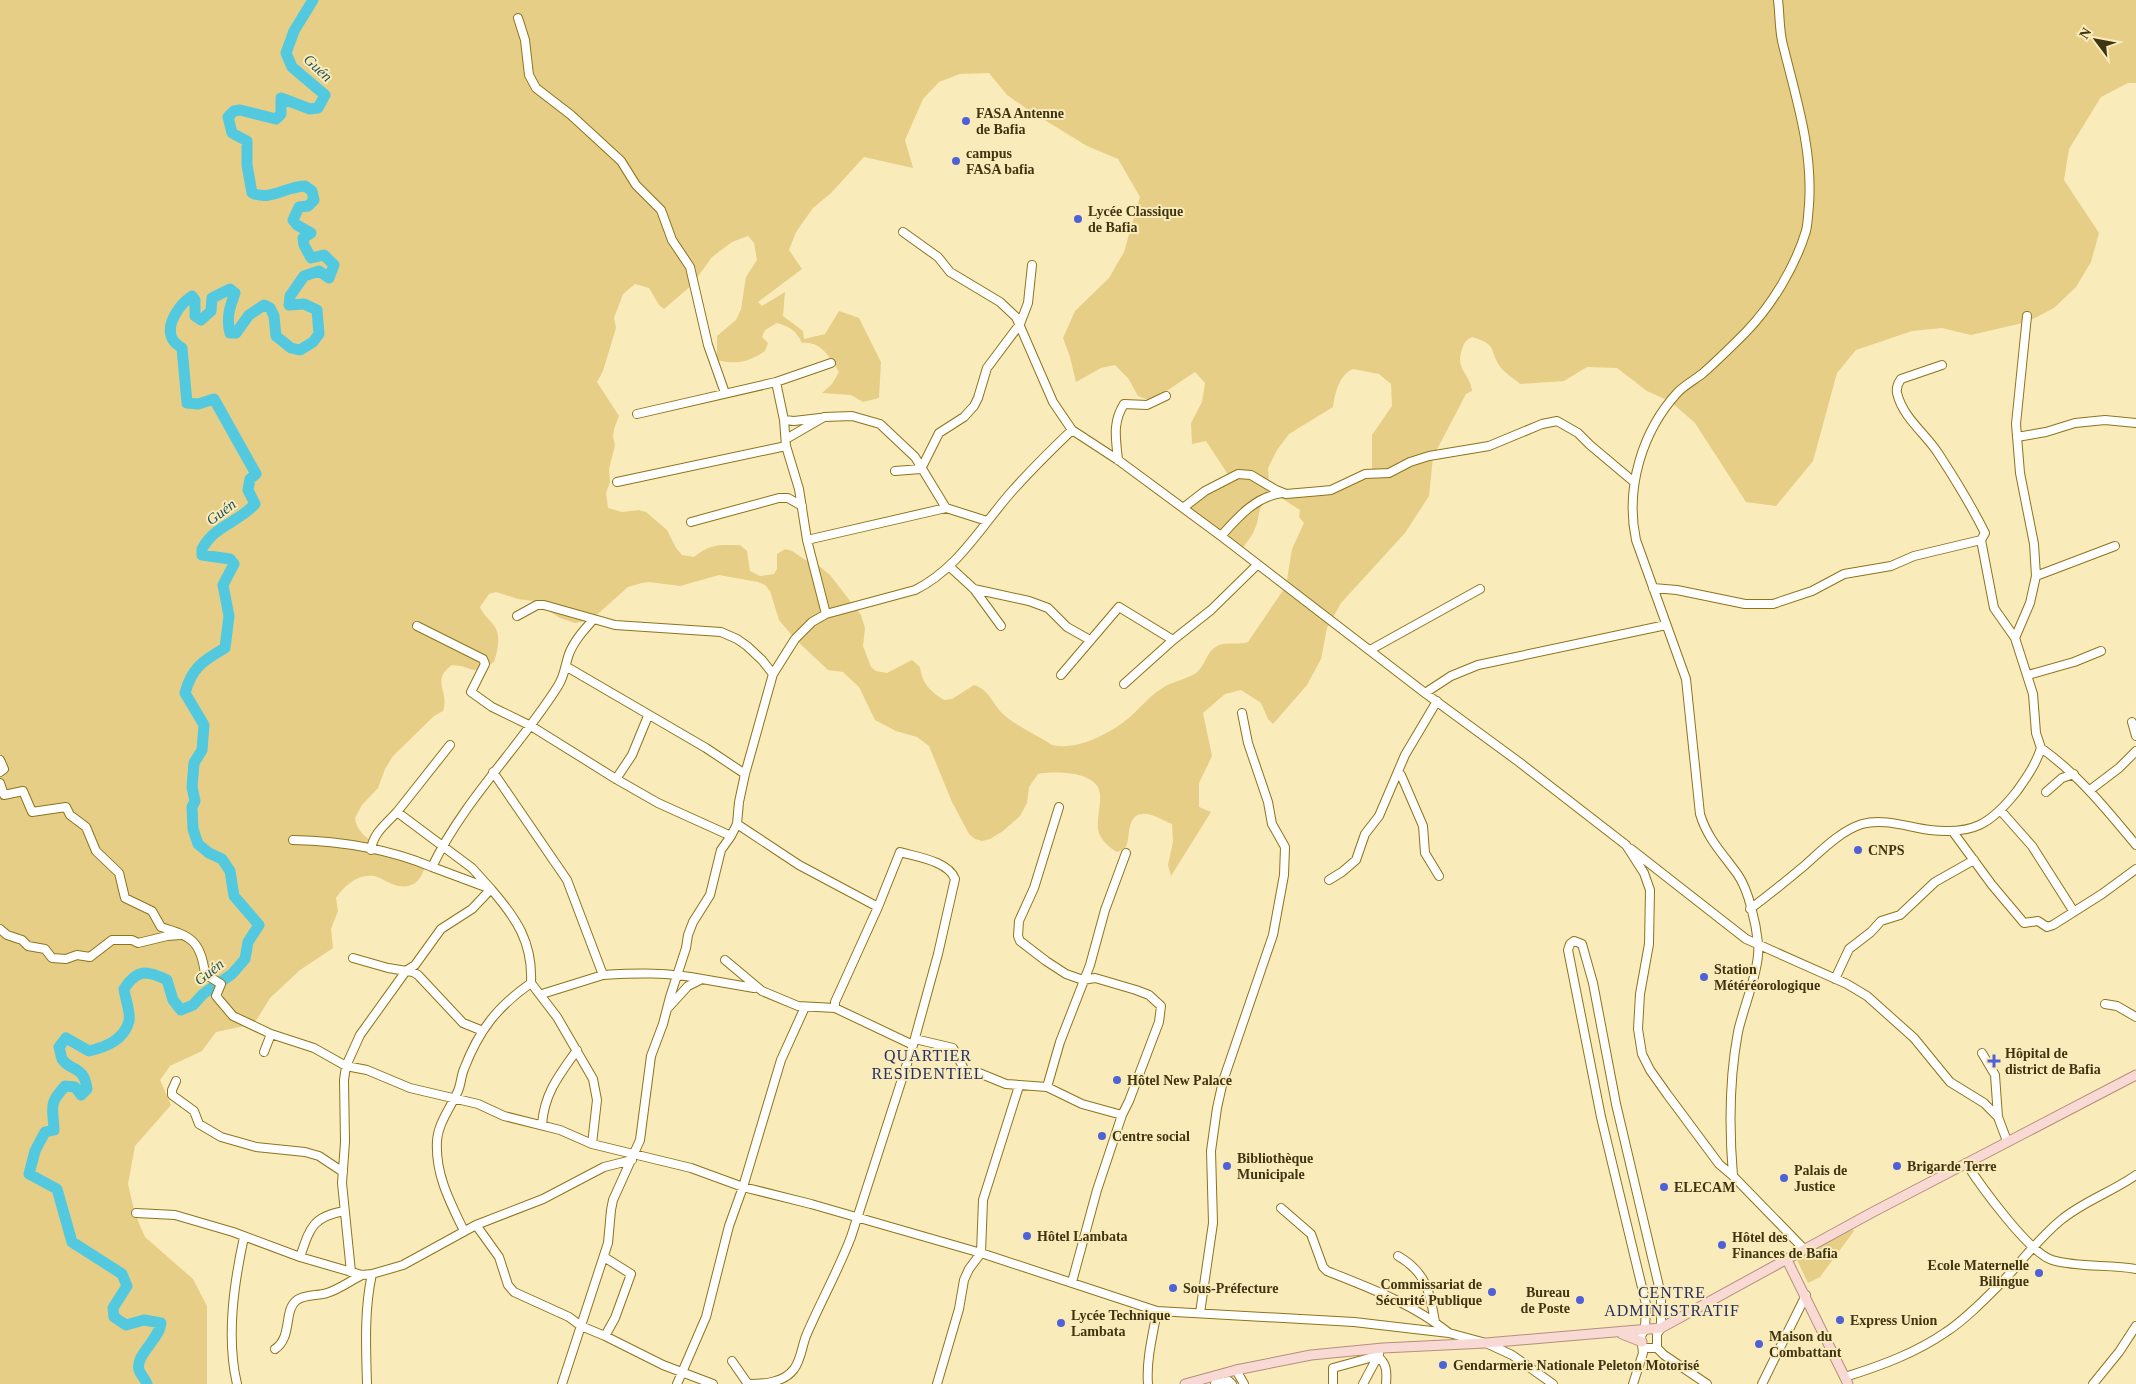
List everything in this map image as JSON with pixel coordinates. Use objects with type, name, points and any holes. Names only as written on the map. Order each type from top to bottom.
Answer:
[{"type":"main road","points":[[1185,1384],[1236,1370],[1312,1356],[1383,1348],[1486,1343],[1661,1328],[1966,1163],[2136,1075]]},
{"type":"main road","points":[[1787,1260],[1847,1380]]},
{"type":"main road","points":[[1617,1332],[1643,1345]]},
{"type":"street","points":[[1733,1176],[1730,1128],[1733,1067],[1738,1033],[1751,985],[1758,944],[1744,886],[1704,828],[1697,799],[1695,758],[1686,679],[1634,529],[1634,482],[1646,444],[1657,422],[1671,401],[1679,391],[1705,372],[1736,342],[1758,317],[1782,282],[1806,230],[1810,191],[1808,152],[1800,108],[1783,45],[1778,0]]},
{"type":"street","points":[[518,18],[525,40],[529,75],[536,88],[571,115],[621,160],[636,185],[661,210],[672,240],[690,268],[708,345],[725,393]]},
{"type":"street","points":[[902,232],[938,257],[950,272],[1000,302],[1016,318],[1053,402],[1072,430],[1118,460],[1221,536],[1425,693],[1519,762],[1738,933],[1867,996],[1914,1038],[1950,1082],[1984,1103],[1998,1117]]},
{"type":"street","points":[[921,469],[939,432],[964,417],[974,406],[987,368],[1020,324],[1028,303],[1032,265]]},
{"type":"street","points":[[2015,638],[2030,603],[2036,576],[2034,544],[2022,490],[2017,437],[2016,406],[2027,316]]},
{"type":"street","points":[[637,414],[776,382],[831,363]]},
{"type":"street","points":[[1942,365],[1901,379],[1897,385],[1897,392],[1906,413],[1937,451],[1985,533],[1981,540],[1994,608],[2015,638],[2028,674],[2035,707],[2036,733],[2042,748],[2074,774],[2090,790],[2136,845]]},
{"type":"street","points":[[776,382],[784,420],[786,443],[802,506],[807,540],[826,614]]},
{"type":"street","points":[[1118,460],[1116,423],[1118,414],[1124,404],[1147,405],[1166,396]]},
{"type":"street","points":[[784,420],[794,421],[852,416],[880,424],[908,449],[946,508]]},
{"type":"street","points":[[617,482],[786,443],[824,418]]},
{"type":"street","points":[[2017,437],[2046,432],[2075,423],[2105,420],[2136,424]]},
{"type":"street","points":[[1221,536],[1254,504],[1267,496],[1282,493],[1297,494],[1331,490],[1365,474],[1389,473],[1410,462],[1429,456],[1489,446],[1542,424],[1557,421],[1578,433],[1595,450],[1634,482]]},
{"type":"street","points":[[562,1384],[604,1257],[610,1230],[613,1200],[634,1157],[640,1140],[651,1056],[664,1024],[693,922],[710,895],[721,850],[731,836],[736,824],[744,774],[773,674],[795,639],[812,622],[826,614],[914,590],[950,567],[1020,483],[1072,430]]},
{"type":"street","points":[[895,471],[921,469]]},
{"type":"street","points":[[1183,508],[1205,491],[1238,474],[1251,475],[1282,493]]},
{"type":"street","points":[[691,522],[778,498],[788,498],[802,506]]},
{"type":"street","points":[[807,540],[946,508],[987,521]]},
{"type":"street","points":[[1653,588],[1677,590],[1746,604],[1773,604],[1812,591],[1844,574],[1891,566],[1914,556],[1981,540]]},
{"type":"street","points":[[2036,576],[2115,546]]},
{"type":"street","points":[[1124,684],[1173,640],[1211,610],[1257,565]]},
{"type":"street","points":[[950,567],[974,589],[1001,626]]},
{"type":"street","points":[[974,589],[1029,601],[1048,608],[1067,627],[1090,640]]},
{"type":"street","points":[[1370,650],[1480,589]]},
{"type":"street","points":[[516,616],[537,605],[544,605],[615,625],[720,632],[737,639],[747,646],[773,674]]},
{"type":"street","points":[[1061,675],[1119,608],[1173,640]]},
{"type":"street","points":[[432,867],[443,846],[493,772],[531,726],[558,686],[567,667],[572,648],[593,620]]},
{"type":"street","points":[[1425,693],[1451,676],[1478,665],[1666,624]]},
{"type":"street","points":[[417,626],[483,659],[484,664],[471,692],[492,707],[531,726],[616,779],[666,807],[731,836]]},
{"type":"street","points":[[2028,674],[2074,662],[2101,651]]},
{"type":"street","points":[[567,667],[648,716],[706,748],[744,774]]},
{"type":"street","points":[[1329,880],[1356,860],[1365,834],[1379,816],[1405,755],[1437,701]]},
{"type":"street","points":[[1200,1312],[1213,1223],[1211,1151],[1222,1081],[1273,935],[1284,875],[1285,847],[1272,824],[1268,802],[1248,743],[1242,713]]},
{"type":"street","points":[[616,779],[632,755],[648,716]]},
{"type":"street","points":[[2132,722],[2136,736]]},
{"type":"street","points":[[371,850],[376,834],[397,812],[450,746]]},
{"type":"street","points":[[1750,909],[1827,845],[1851,829],[1863,824],[1885,822],[1928,830],[1953,832],[1962,831],[1983,823],[2001,811],[2034,767],[2042,748]]},
{"type":"street","points":[[2090,790],[2119,768],[2136,751]]},
{"type":"street","points":[[0,760],[4,769],[0,772]]},
{"type":"street","points":[[493,772],[567,880],[603,975]]},
{"type":"street","points":[[1397,774],[1401,775],[1408,796],[1423,826],[1425,853],[1439,876]]},
{"type":"street","points":[[2046,792],[2062,778],[2074,774]]},
{"type":"street","points":[[0,783],[4,795],[23,792],[32,812],[66,806],[70,815],[86,827],[96,851],[119,873],[125,898],[152,911],[161,927],[186,935],[198,946],[204,974],[220,981],[221,984],[216,996],[233,1016],[271,1034],[314,1048],[346,1066],[368,1070],[410,1088],[478,1104],[504,1116],[542,1125],[592,1144],[634,1157],[691,1168],[743,1187],[982,1253],[1157,1311],[1354,1322],[1449,1333],[1486,1343],[1512,1355],[1552,1384]]},
{"type":"street","points":[[1059,807],[1034,888],[1019,921],[1018,936],[1020,941],[1066,974],[1083,980],[1095,978],[1143,992],[1161,1006],[1159,1022],[1122,1115],[1097,1190],[1072,1282]]},
{"type":"street","points":[[2001,811],[2032,846],[2074,912]]},
{"type":"street","points":[[397,812],[411,820],[478,872],[517,921],[524,934],[528,948],[531,983],[542,994],[589,1070],[597,1100],[592,1144]]},
{"type":"street","points":[[736,824],[742,830],[799,865],[878,907]]},
{"type":"street","points":[[1953,832],[1992,885],[2024,923],[2038,921],[2047,928],[2074,912],[2136,869]]},
{"type":"street","points":[[293,840],[331,842],[408,858],[491,889]]},
{"type":"street","points":[[1626,845],[1644,873],[1650,890],[1649,944],[1640,994],[1638,1029],[1642,1054],[1650,1070],[1719,1164],[1805,1250]]},
{"type":"street","points":[[732,1361],[748,1384],[763,1384],[787,1380],[797,1364],[806,1336],[841,1265],[914,1042],[938,954],[955,880],[952,874],[935,863],[900,852],[878,907],[835,1002],[835,1008]]},
{"type":"street","points":[[1047,1088],[1060,1042],[1090,964],[1105,910],[1126,852]]},
{"type":"street","points":[[1835,979],[1849,949],[1871,932],[1881,920],[1900,915],[1935,882],[1974,860]]},
{"type":"street","points":[[350,1272],[344,1211],[343,1172],[345,1142],[344,1080],[346,1066],[360,1035],[406,970],[416,966],[441,929],[472,909],[491,889]]},
{"type":"street","points":[[0,929],[7,935],[22,940],[28,946],[45,949],[52,958],[59,959],[77,956],[90,957],[96,954],[103,945],[112,940],[132,940],[138,943],[166,936],[186,935]]},
{"type":"street","points":[[1633,1384],[1643,1345],[1642,1332],[1645,1330],[1646,1304],[1602,1117],[1568,950],[1570,944],[1574,942],[1582,944],[1593,983],[1616,1104],[1661,1295],[1661,1328],[1658,1330],[1657,1348]]},
{"type":"street","points":[[353,958],[388,968],[406,970],[418,975],[463,1023],[483,1031]]},
{"type":"street","points":[[725,960],[755,988]]},
{"type":"street","points":[[1090,964],[1095,978]]},
{"type":"street","points":[[542,994],[603,975],[644,973],[677,974],[755,988],[791,1004],[805,1007],[835,1008],[914,1042],[953,1048],[965,1071],[1019,1086],[1047,1088],[1082,1104],[1122,1115]]},
{"type":"street","points":[[667,1009],[688,986],[702,979]]},
{"type":"street","points":[[464,1231],[443,1187],[438,1166],[438,1134],[469,1058],[483,1031],[497,1011],[531,983]]},
{"type":"street","points":[[2105,1004],[2117,1006],[2136,1017]]},
{"type":"street","points":[[677,1384],[706,1317],[729,1226],[743,1187],[781,1060],[805,1007]]},
{"type":"street","points":[[264,1052],[271,1034]]},
{"type":"street","points":[[542,1125],[543,1106],[556,1080],[576,1050]]},
{"type":"street","points":[[1982,1053],[1995,1075],[1998,1117],[2007,1142]]},
{"type":"street","points":[[176,1081],[172,1095],[194,1111],[199,1124],[221,1137],[256,1147],[305,1152],[319,1156],[343,1172]]},
{"type":"street","points":[[937,1384],[959,1309],[964,1280],[969,1269],[982,1253],[982,1200],[1019,1086]]},
{"type":"street","points":[[136,1213],[175,1215],[350,1272],[372,1274],[404,1265],[476,1225],[543,1199],[604,1167],[634,1157]]},
{"type":"street","points":[[1966,1163],[1985,1192],[2042,1256],[2059,1262],[2136,1269]]},
{"type":"street","points":[[1847,1380],[1924,1346],[1948,1332],[2003,1280],[2032,1247],[2062,1219],[2081,1205],[2136,1175]]},
{"type":"street","points":[[1281,1208],[1310,1234],[1323,1267],[1327,1271],[1390,1296],[1435,1322],[1449,1333]]},
{"type":"street","points":[[300,1257],[310,1229],[317,1220],[330,1214],[344,1211]]},
{"type":"street","points":[[476,1225],[499,1257],[510,1289],[536,1304],[569,1317],[581,1326],[682,1373],[713,1384]]},
{"type":"street","points":[[237,1384],[232,1351],[232,1330],[237,1274],[244,1237]]},
{"type":"street","points":[[1398,1256],[1411,1263],[1420,1273],[1435,1322]]},
{"type":"street","points":[[604,1257],[630,1274],[615,1318],[605,1336]]},
{"type":"street","points":[[275,1349],[285,1337],[290,1310],[296,1301],[302,1297],[338,1289],[362,1274]]},
{"type":"street","points":[[367,1384],[367,1320],[372,1274]]},
{"type":"street","points":[[1762,1384],[1806,1295]]},
{"type":"street","points":[[1148,1384],[1152,1339],[1157,1311]]},
{"type":"street","points":[[2094,1384],[2136,1326]]},
{"type":"street","points":[[1643,1345],[1657,1348],[1664,1355],[1707,1384]]},
{"type":"street","points":[[1364,1384],[1377,1356],[1383,1348]]},
{"type":"street","points":[[1332,1384],[1333,1368],[1377,1356]]},
{"type":"street","points":[[1377,1356],[1387,1371],[1386,1384]]},
{"type":"street","points":[[1236,1370],[1244,1384]]},
{"type":"street","points":[[1215,1384],[1229,1381],[1232,1384]]},
{"type":"shaded area","points":[[0,0],[2136,0],[2136,83],[2128,83],[2101,97],[2069,149],[2064,180],[2099,233],[2091,262],[2076,287],[2054,308],[2027,322],[1971,335],[1942,328],[1912,331],[1856,350],[1837,373],[1813,461],[1776,506],[1746,502],[1695,423],[1671,402],[1647,391],[1617,368],[1587,367],[1564,381],[1520,384],[1501,368],[1492,349],[1486,343],[1472,337],[1464,343],[1460,362],[1472,391],[1466,394],[1433,457],[1429,496],[1405,533],[1341,603],[1327,628],[1321,659],[1307,685],[1273,724],[1268,719],[1261,703],[1241,690],[1225,694],[1203,713],[1212,756],[1199,783],[1199,807],[1211,812],[1171,876],[1168,865],[1173,842],[1172,824],[1148,814],[1137,815],[1130,826],[1125,849],[1117,852],[1105,843],[1099,833],[1100,794],[1097,786],[1092,781],[1075,774],[1038,774],[1029,787],[1027,803],[1020,816],[1003,831],[990,839],[982,841],[975,839],[969,834],[952,802],[929,746],[917,737],[896,731],[875,720],[859,687],[843,672],[828,670],[795,639],[779,620],[770,591],[765,585],[758,582],[719,575],[680,586],[649,582],[642,583],[628,587],[591,620],[575,623],[560,618],[533,601],[518,599],[496,592],[489,594],[480,607],[497,632],[498,647],[494,662],[476,670],[452,665],[446,671],[441,681],[444,698],[443,711],[434,716],[393,756],[385,769],[378,788],[362,805],[355,818],[358,827],[364,835],[373,842],[395,854],[425,865],[421,877],[414,884],[404,887],[374,876],[362,877],[347,885],[336,898],[338,911],[331,929],[333,948],[300,970],[270,998],[254,1024],[216,1032],[202,1051],[170,1066],[160,1080],[171,1105],[135,1146],[128,1184],[135,1214],[145,1237],[193,1279],[207,1306],[207,1384],[0,1384]],"holes":[[[989,73],[1007,95],[1030,111],[1087,146],[1118,159],[1140,197],[1124,252],[1109,278],[1075,311],[1063,338],[1076,382],[1101,368],[1115,365],[1128,378],[1138,396],[1159,404],[1165,392],[1195,372],[1205,383],[1202,402],[1191,423],[1192,444],[1206,441],[1229,476],[1182,508],[1240,552],[1257,525],[1261,507],[1275,494],[1300,510],[1299,517],[1304,523],[1292,549],[1286,586],[1248,642],[1222,644],[1214,648],[1196,673],[1161,689],[1130,717],[1113,729],[1094,739],[1072,745],[1052,745],[1021,727],[1004,715],[984,690],[974,685],[952,699],[944,700],[928,686],[923,678],[920,667],[912,660],[887,673],[876,671],[871,667],[863,646],[865,628],[861,615],[830,575],[818,565],[785,549],[777,554],[777,569],[774,574],[760,576],[750,571],[747,551],[740,545],[711,547],[694,557],[682,555],[676,548],[667,530],[646,512],[639,510],[622,512],[608,508],[606,493],[610,482],[609,469],[615,445],[614,429],[619,416],[597,382],[603,371],[616,328],[614,318],[623,294],[635,284],[649,288],[659,305],[664,309],[692,285],[712,257],[732,242],[748,236],[754,243],[757,260],[746,277],[741,309],[736,320],[717,336],[717,360],[742,362],[765,351],[768,343],[762,337],[765,330],[777,323],[792,330],[802,343],[814,344],[820,347],[832,361],[839,372],[832,384],[822,393],[851,395],[863,402],[879,398],[881,362],[859,318],[839,311],[825,334],[804,339],[803,331],[783,316],[785,292],[762,306],[758,302],[802,269],[789,250],[796,232],[813,208],[831,193],[864,157],[913,168],[905,140],[923,99],[939,82],[960,74]],[[1353,369],[1379,374],[1391,384],[1392,406],[1372,435],[1372,472],[1331,490],[1285,493],[1269,483],[1268,468],[1277,450],[1289,434],[1333,407],[1341,380]]]},
{"type":"shaded area","points":[[1851,1228],[1854,1231],[1820,1277],[1808,1283],[1796,1258]]},
{"type":"waterway","name":"Guén","points":[[147,1384],[139,1370],[140,1359],[156,1335],[161,1323],[144,1320],[126,1325],[114,1317],[113,1308],[127,1286],[122,1274],[72,1242],[57,1189],[29,1174],[35,1151],[45,1132],[54,1130],[53,1106],[56,1098],[65,1086],[75,1087],[81,1095],[87,1089],[80,1072],[62,1059],[59,1047],[66,1038],[89,1051],[108,1045],[119,1038],[127,1028],[129,1021],[129,1010],[124,989],[133,978],[142,973],[153,974],[167,980],[173,1000],[181,1010],[193,1005],[203,994],[232,974],[245,959],[248,942],[259,925],[234,896],[230,871],[222,859],[209,853],[198,844],[193,829],[192,807],[195,801],[192,787],[194,763],[202,750],[204,725],[185,693],[191,677],[199,666],[225,648],[229,616],[223,585],[234,564],[230,559],[202,555],[202,549],[207,541],[220,529],[241,516],[255,504],[248,490],[250,479],[256,474],[214,399],[198,404],[187,403],[182,348],[173,340],[170,328],[178,309],[192,296],[195,300],[195,316],[201,320],[211,311],[212,298],[230,289],[235,293],[230,307],[230,333],[236,333],[249,315],[264,305],[270,308],[274,316],[276,336],[291,348],[300,350],[313,342],[319,334],[317,310],[304,304],[289,305],[290,296],[304,276],[319,271],[329,278],[334,265],[324,255],[311,258],[304,245],[303,238],[311,233],[297,225],[293,220],[299,207],[308,206],[314,200],[312,191],[305,186],[272,195],[252,193],[247,165],[247,141],[232,133],[228,117],[234,111],[240,110],[276,119],[281,114],[281,98],[310,109],[318,108],[325,95],[292,67],[286,53],[294,31],[313,0]]},
{"type":"place","name":"FASA Antenne de Bafia","points":[[966,121]]},
{"type":"place","name":"campus FASA bafia","points":[[956,161]]},
{"type":"place","name":"Lycée Classique de Bafia","points":[[1078,219]]},
{"type":"place","name":"CNPS","points":[[1858,850]]},
{"type":"place","name":"Station Météréorologique","points":[[1704,977]]},
{"type":"place","name":"Hôpital de district de Bafia","points":[[1994,1061]]},
{"type":"place","name":"Hôtel New Palace","points":[[1117,1080]]},
{"type":"place","name":"Centre social","points":[[1102,1136]]},
{"type":"place","name":"Bibliothèque Municipale","points":[[1227,1166]]},
{"type":"place","name":"Brigarde Terre","points":[[1897,1166]]},
{"type":"place","name":"Palais de Justice","points":[[1784,1178]]},
{"type":"place","name":"ELECAM","points":[[1664,1187]]},
{"type":"place","name":"Hôtel Lambata","points":[[1027,1236]]},
{"type":"place","name":"Hôtel des Finances de Bafia","points":[[1722,1245]]},
{"type":"place","name":"Ecole Maternelle Bilingue","points":[[2039,1273]]},
{"type":"place","name":"Sous-Préfecture","points":[[1173,1288]]},
{"type":"place","name":"Commissariat de Sécurité Publique","points":[[1492,1292]]},
{"type":"place","name":"Bureau de Poste","points":[[1580,1300]]},
{"type":"place","name":"Express Union","points":[[1840,1320]]},
{"type":"place","name":"Lycée Technique Lambata","points":[[1061,1323]]},
{"type":"place","name":"Maison du Combattant","points":[[1759,1344]]},
{"type":"place","name":"Gendarmerie Nationale Peleton Motorisé","points":[[1443,1365]]},
{"type":"district","name":"QUARTIER RESIDENTIEL","points":[[928,1064]]},
{"type":"district","name":"CENTRE ADMINISTRATIF","points":[[1672,1301]]}]
